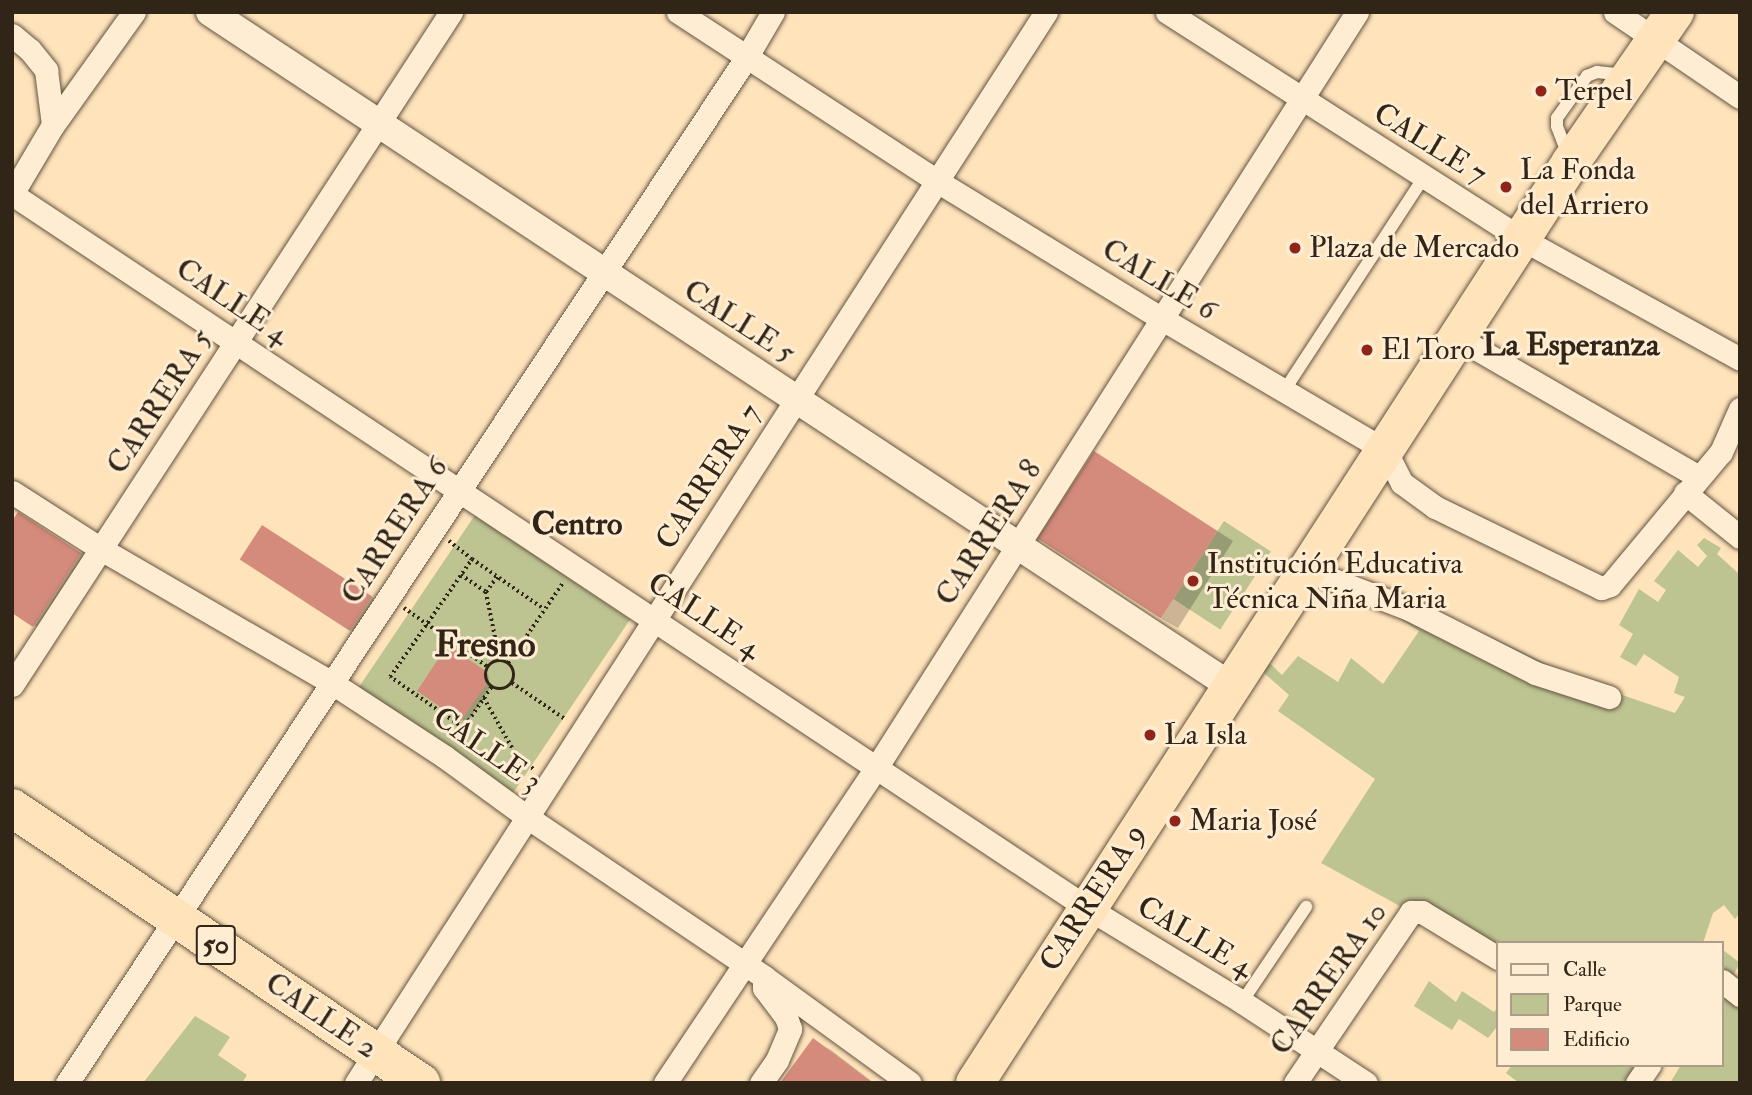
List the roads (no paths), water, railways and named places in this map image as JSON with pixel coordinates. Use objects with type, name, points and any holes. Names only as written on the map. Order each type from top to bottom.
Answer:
[{"type":"highway","name":"CARRERA 9","points":[[975,1083],[1086,907],[1629,76],[1658,23]]},
{"type":"highway","name":"CALLE 2","points":[[12,808],[176,918],[366,1068],[421,1083]]},
{"type":"street","points":[[12,194],[53,125],[134,12]]},
{"type":"street","name":"CALLE 5","points":[[210,12],[1232,687]]},
{"type":"street","name":"CARRERA 5","points":[[12,685],[451,12]]},
{"type":"street","name":"CALLE 6","points":[[678,12],[937,181],[1164,320],[1385,450]]},
{"type":"street","name":"CARRERA 6","points":[[67,1083],[746,58],[773,12]]},
{"type":"street","name":"CARRERA 7","points":[[366,1068],[1046,12]]},
{"type":"street","name":"CALLE 7","points":[[1167,12],[1522,239],[1740,359]]},
{"type":"street","name":"CARRERA 8","points":[[665,1083],[876,768],[1164,320],[1300,99],[1357,12]]},
{"type":"street","points":[[1615,12],[1658,23],[1740,83]]},
{"type":"street","points":[[1658,23],[1740,97]]},
{"type":"street","points":[[12,35],[30,50],[46,71],[53,125]]},
{"type":"street","name":"CALLE 4","points":[[12,194],[1086,907],[1242,1002],[1366,1083]]},
{"type":"street","points":[[1458,338],[1692,485],[1740,537]]},
{"type":"street","points":[[1385,450],[1402,483],[1435,507],[1601,588],[1607,587],[1721,452],[1740,408]]},
{"type":"street","name":"CALLE 3","points":[[12,492],[101,549],[332,683],[445,757],[527,817],[764,977],[910,1083]]},
{"type":"street","points":[[1308,570],[1409,609],[1535,673],[1609,697]]},
{"type":"street","name":"CARRERA 10","points":[[1295,1083],[1411,912],[1422,912],[1496,957]]},
{"type":"street","points":[[761,1083],[777,1060],[790,1029],[778,1004],[764,989],[764,977]]},
{"type":"street","points":[[1724,983],[1740,995]]},
{"type":"street","points":[[1637,1083],[1648,1067]]},
{"type":"lane","points":[[1284,391],[1424,177]]},
{"type":"lane","points":[[1242,1002],[1306,906]]},
{"type":"place","name":"Terpel","points":[[1541,91]]},
{"type":"place","name":"La Fonda del Arriero","points":[[1506,187]]},
{"type":"place","name":"Plaza de Mercado","points":[[1295,248]]},
{"type":"place","name":"El Toro","points":[[1367,350]]},
{"type":"place","name":"Institución Educativa Técnica Niña Maria","points":[[1193,581]]},
{"type":"place","name":"La Isla","points":[[1150,735]]},
{"type":"place","name":"Maria José","points":[[1175,821]]},
{"type":"district","name":"La Esperanza","points":[[1571,345]]},
{"type":"district","name":"Centro","points":[[577,524]]},
{"type":"district","name":"Fresno","points":[[485,645]]}]
